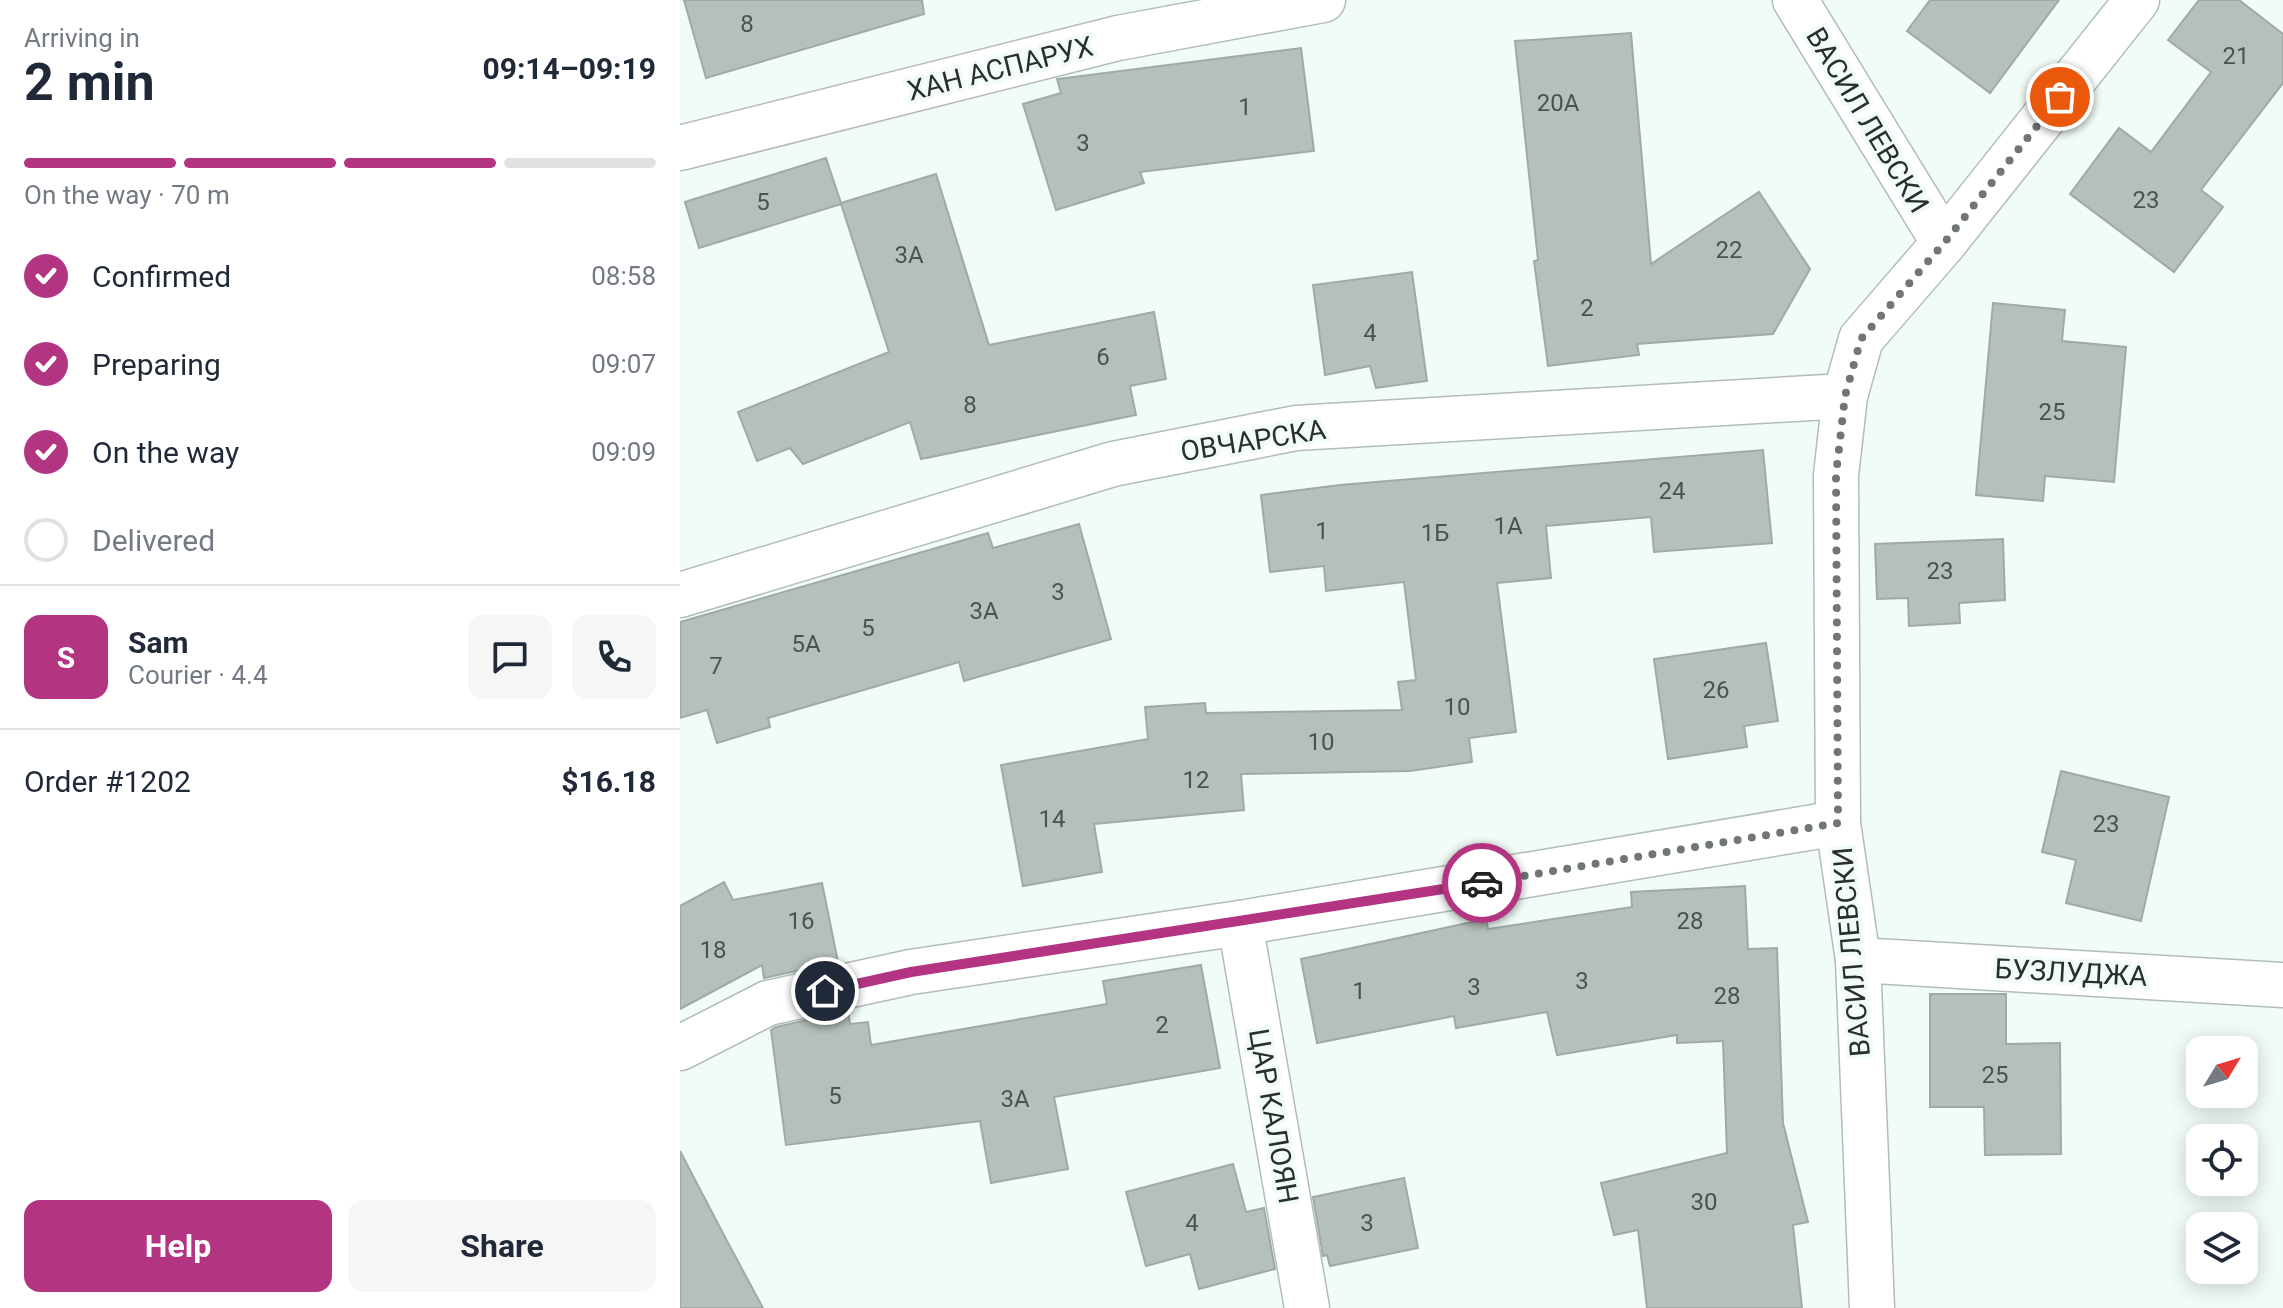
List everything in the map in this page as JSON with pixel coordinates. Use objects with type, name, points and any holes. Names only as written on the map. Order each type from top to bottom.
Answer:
[{"type":"street","name":"ХАН АСПАРУХ","points":[[680,148],[1118,38],[1323,0]]},
{"type":"street","name":"ВАСИЛ ЛЕВСКИ","points":[[1795,0],[1944,243],[1861,339],[1845,396],[1836,475],[1838,823],[1858,960],[1872,1308]]},
{"type":"street","points":[[1944,243],[2137,0]]},
{"type":"street","name":"ОВЧАРСКА","points":[[680,595],[1113,464],[1296,428],[1845,396]]},
{"type":"street","points":[[680,1048],[768,1003],[911,972],[1240,923],[1838,823]]},
{"type":"street","name":"ЦАР КАЛОЯН","points":[[1240,923],[1307,1308]]},
{"type":"street","name":"БУЗЛУДЖА","points":[[1858,960],[2283,985]]},
{"type":"building","points":[[684,0],[922,0],[924,14],[706,78]]},
{"type":"building","points":[[1930,0],[2059,0],[1990,93],[1907,31]]},
{"type":"building","points":[[2199,0],[2239,0],[2283,34],[2283,83],[2201,190],[2223,207],[2174,272],[2070,194],[2119,128],[2151,152],[2211,72],[2168,40]]},
{"type":"building","points":[[1631,33],[1651,264],[1759,192],[1810,269],[1773,334],[1637,344],[1639,355],[1548,366],[1534,261],[1538,260],[1515,41]]},
{"type":"building","points":[[1301,48],[1314,151],[1140,172],[1144,183],[1056,210],[1023,104],[1061,93],[1057,79]]},
{"type":"building","points":[[826,158],[841,203],[936,174],[989,345],[1154,312],[1166,379],[1130,386],[1136,415],[921,459],[910,422],[803,464],[790,448],[757,461],[738,412],[889,352],[841,204],[699,248],[685,202]]},
{"type":"building","points":[[1412,272],[1427,381],[1376,388],[1370,366],[1325,375],[1313,285]]},
{"type":"building","points":[[1993,303],[2065,310],[2062,341],[2126,347],[2114,482],[2045,476],[2043,501],[1976,495]]},
{"type":"building","points":[[1763,450],[1772,543],[1654,552],[1651,517],[1546,526],[1551,578],[1497,583],[1516,732],[1469,738],[1472,762],[1410,771],[1241,774],[1244,810],[1094,824],[1102,872],[1023,886],[1001,765],[1148,739],[1145,707],[1205,703],[1206,713],[1402,710],[1398,682],[1416,680],[1404,582],[1326,591],[1324,566],[1270,572],[1261,495],[1340,485]]},
{"type":"building","points":[[1079,524],[1111,639],[964,681],[959,662],[768,718],[770,727],[717,743],[707,710],[680,718],[680,622],[988,533],[993,548]]},
{"type":"building","points":[[2003,539],[2005,600],[1959,603],[1960,623],[1909,626],[1908,598],[1877,599],[1875,544]]},
{"type":"building","points":[[1766,643],[1778,721],[1744,726],[1747,747],[1668,759],[1654,659]]},
{"type":"building","points":[[2061,771],[2169,797],[2141,921],[2066,903],[2076,860],[2042,852]]},
{"type":"building","points":[[724,882],[733,900],[822,883],[838,962],[764,978],[762,965],[680,1009],[680,906]]},
{"type":"building","points":[[1745,886],[1748,949],[1777,948],[1783,1123],[1808,1222],[1793,1225],[1802,1308],[1647,1308],[1638,1230],[1614,1235],[1601,1183],[1727,1153],[1723,1041],[1677,1043],[1677,1035],[1557,1055],[1547,1012],[1456,1028],[1454,1016],[1317,1043],[1301,959],[1486,919],[1488,929],[1632,907],[1631,892]]},
{"type":"building","points":[[1201,965],[1220,1068],[1054,1097],[1068,1169],[991,1183],[980,1121],[786,1145],[771,1030],[776,1027],[848,1011],[850,1024],[868,1022],[871,1045],[1107,1004],[1103,981]]},
{"type":"building","points":[[1930,994],[2006,994],[2006,1044],[2060,1043],[2061,1154],[1985,1155],[1984,1107],[1930,1107]]},
{"type":"building","points":[[680,1151],[727,1241],[763,1308],[680,1308]]},
{"type":"building","points":[[1233,1164],[1246,1212],[1264,1208],[1275,1269],[1199,1289],[1190,1254],[1146,1266],[1126,1192]]},
{"type":"building","points":[[1404,1178],[1418,1248],[1330,1266],[1327,1255],[1323,1256],[1313,1197]]},
{"type":"way so far","points":[[1482,883],[1838,823],[1836,475],[1845,396],[1861,339],[1944,243],[2060,97]]},
{"type":"route","points":[[825,991],[911,972],[1482,883]]}]
